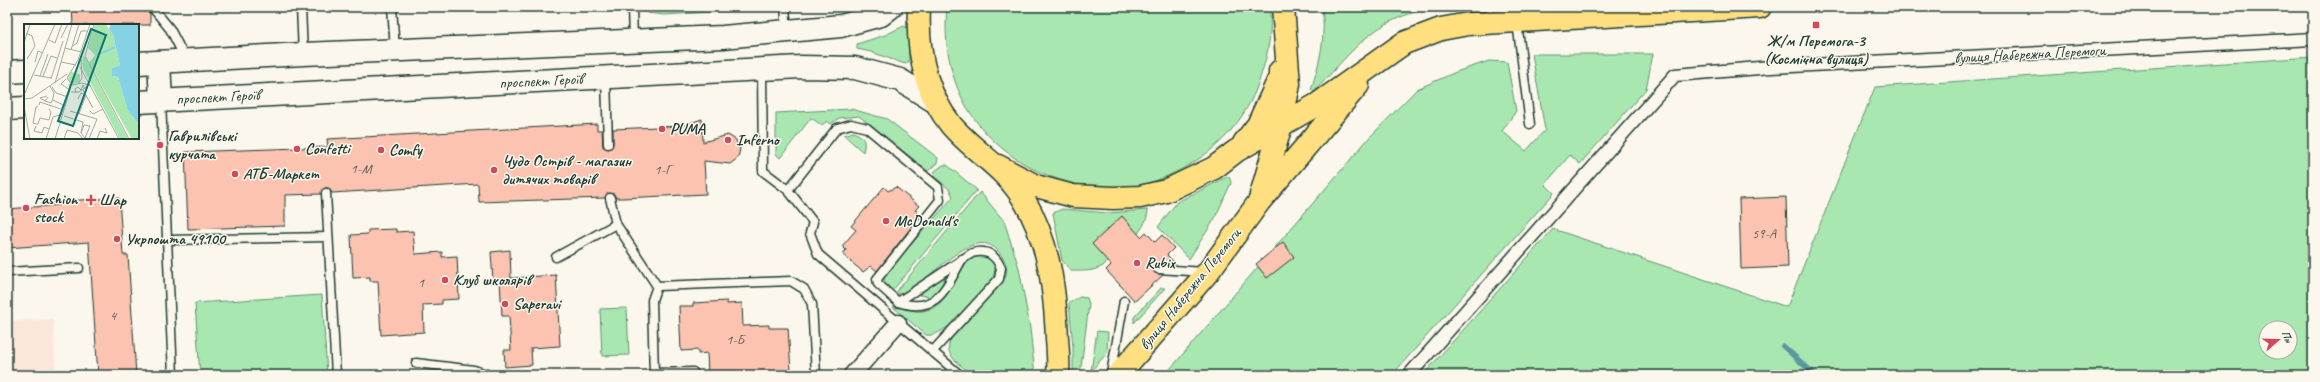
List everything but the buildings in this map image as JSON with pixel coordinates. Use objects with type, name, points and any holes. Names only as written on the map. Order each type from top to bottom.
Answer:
[{"type":"main road","points":[[139,63],[303,54],[633,41],[787,32],[841,26],[881,15],[891,7]]},
{"type":"main road","name":"вулиця Набережна Перемоги","points":[[920,7],[918,33],[924,71],[937,103],[952,125],[998,166],[1023,197],[1037,225],[1054,286],[1058,375]]},
{"type":"main road","name":"вулиця Набережна Перемоги","points":[[1259,202],[1281,125],[1288,84],[1283,7]]},
{"type":"main road","name":"вулиця Набережна Перемоги","points":[[998,166],[1036,186],[1073,196],[1113,198],[1140,197],[1166,191],[1214,168],[1236,151],[1318,104],[1404,43],[1441,29],[1468,24],[1760,7]]},
{"type":"main road","name":"вулиця Набережна Перемоги","points":[[1236,151],[1258,125],[1280,77],[1285,34]]},
{"type":"main road","name":"вулиця Набережна Перемоги","points":[[1118,375],[1208,272],[1259,202],[1378,61]]},
{"type":"main road","points":[[159,62],[161,100]]},
{"type":"main road","name":"проспект Героїв","points":[[139,102],[762,69],[855,68],[900,80],[937,103]]},
{"type":"main road","points":[[7,72],[24,71]]},
{"type":"main road","points":[[7,109],[24,108]]},
{"type":"street","name":"вулиця Набережна Перемоги","points":[[1409,375],[1676,76],[1746,69],[2313,39]]},
{"type":"street","points":[[852,375],[898,323]]},
{"type":"lane","points":[[152,7],[170,29],[187,60]]},
{"type":"lane","points":[[301,7],[303,54]]},
{"type":"lane","points":[[392,7],[395,50]]},
{"type":"lane","points":[[632,7],[633,41]]},
{"type":"lane","points":[[785,7],[787,32]]},
{"type":"lane","points":[[1517,21],[1530,124]]},
{"type":"lane","points":[[762,69],[764,171],[788,190],[813,222],[810,233],[818,254],[960,375]]},
{"type":"lane","points":[[606,77],[608,144]]},
{"type":"lane","points":[[161,100],[173,375]]},
{"type":"lane","points":[[788,190],[836,128],[851,124],[867,128],[935,183],[940,191],[940,200],[877,279],[881,288],[898,302],[912,307],[925,306],[943,293],[963,257]]},
{"type":"lane","points":[[326,193],[336,375]]},
{"type":"lane","points":[[610,198],[616,224],[657,286]]},
{"type":"lane","points":[[556,257],[616,224]]},
{"type":"lane","points":[[167,240],[328,237]]},
{"type":"lane","points":[[898,302],[963,257],[977,251],[989,253],[995,257],[1001,268],[999,279],[932,352]]},
{"type":"lane","points":[[7,272],[79,268]]},
{"type":"lane","points":[[1158,269],[1208,272]]},
{"type":"lane","points":[[657,286],[791,281],[804,289],[812,304],[816,375]]},
{"type":"lane","points":[[657,286],[652,300],[655,374],[693,372],[693,375]]},
{"type":"lane","points":[[1111,375],[1124,301]]},
{"type":"lane","points":[[416,363],[474,370],[489,375]]},
{"type":"shaded area","points":[[53,319],[56,375],[7,375],[7,321]]},
{"type":"green space","points":[[643,7],[757,7],[757,9],[664,15],[647,13]]},
{"type":"green space","points":[[947,7],[1269,7],[1270,33],[1264,67],[1256,89],[1243,115],[1224,138],[1202,157],[1168,176],[1138,186],[1101,188],[1072,183],[1044,174],[1018,160],[995,142],[976,120],[961,95],[951,67],[946,37]]},
{"type":"green space","points":[[1322,7],[1439,7],[1405,15],[1382,26],[1361,42],[1314,92],[1311,90],[1323,39]]},
{"type":"green space","points":[[904,26],[908,29],[909,61],[905,64],[871,52],[857,49],[857,44],[885,35]]},
{"type":"green space","points":[[1532,54],[1653,54],[1646,89],[1580,164],[1570,155],[1545,184],[1554,193],[1392,375],[1165,375],[1369,138],[1417,89],[1456,72],[1489,61],[1507,62],[1516,111],[1502,131],[1526,151],[1545,130]]},
{"type":"green space","points":[[2313,57],[2313,375],[1423,375],[1553,229],[1787,307],[1875,87]]},
{"type":"green space","points":[[851,109],[887,119],[938,158],[937,163],[928,171],[859,116],[839,118],[831,124],[827,121],[822,125],[811,118],[780,158],[776,154],[776,113]]},
{"type":"green space","points":[[853,132],[860,135],[863,139],[863,152],[844,135]]},
{"type":"green space","points":[[943,165],[947,165],[977,190],[892,291],[884,282],[885,274],[953,197],[950,190],[934,176],[935,171]]},
{"type":"green space","points":[[1229,176],[1231,183],[1214,220],[1189,259],[1158,227],[1177,202]]},
{"type":"green space","points":[[980,192],[1004,221],[1019,268],[1030,328],[1035,375],[973,375],[958,364],[950,354],[949,344],[952,338],[1005,278],[1007,268],[1003,258],[991,246],[978,244],[963,250],[947,260],[918,285],[905,292],[895,293]]},
{"type":"green space","points":[[1062,209],[1108,213],[1148,210],[1143,226],[1138,234],[1103,266],[1091,270],[1071,271],[1062,260],[1053,213]]},
{"type":"green space","points":[[981,255],[993,261],[995,269],[993,279],[962,314],[943,330],[934,334],[926,335],[893,307],[919,311],[934,308],[949,292],[966,264],[973,258]]},
{"type":"green space","points":[[945,274],[946,275],[941,285],[931,297],[927,299],[928,296],[919,295]]},
{"type":"green space","points":[[1161,288],[1165,288],[1134,323],[1134,317]]},
{"type":"green space","points":[[322,295],[327,375],[200,375],[195,303]]},
{"type":"green space","points":[[1080,297],[1087,298],[1089,304],[1080,375],[1073,375],[1073,347],[1069,303]]},
{"type":"green space","points":[[627,308],[629,355],[602,356],[600,309]]},
{"type":"green space","points":[[1097,331],[1108,332],[1107,353],[1091,371]]},
{"type":"waterway","points":[[1783,346],[1815,375]]},
{"type":"place","name":"Ж/м Перемога-3 (Космічна вулиця)","points":[[1816,25]]},
{"type":"place","name":"PUMA","points":[[662,129]]},
{"type":"place","name":"Inferno","points":[[728,140]]},
{"type":"place","name":"Гаврилівські курчата","points":[[160,145]]},
{"type":"place","name":"Confetti","points":[[297,149]]},
{"type":"place","name":"Comfy","points":[[381,150]]},
{"type":"place","name":"Чудо Острів - магазин дитячих товарів","points":[[494,170]]},
{"type":"place","name":"АТБ-Маркет","points":[[235,174]]},
{"type":"place","name":"Шар","points":[[91,200]]},
{"type":"place","name":"Fashion stock","points":[[26,208]]},
{"type":"place","name":"McDonald's","points":[[886,221]]},
{"type":"place","name":"Укрпошта 49100","points":[[117,239]]},
{"type":"place","name":"Rubix","points":[[1137,263]]},
{"type":"place","name":"Клуб школярів","points":[[445,280]]},
{"type":"place","name":"Saperavi","points":[[505,304]]}]
